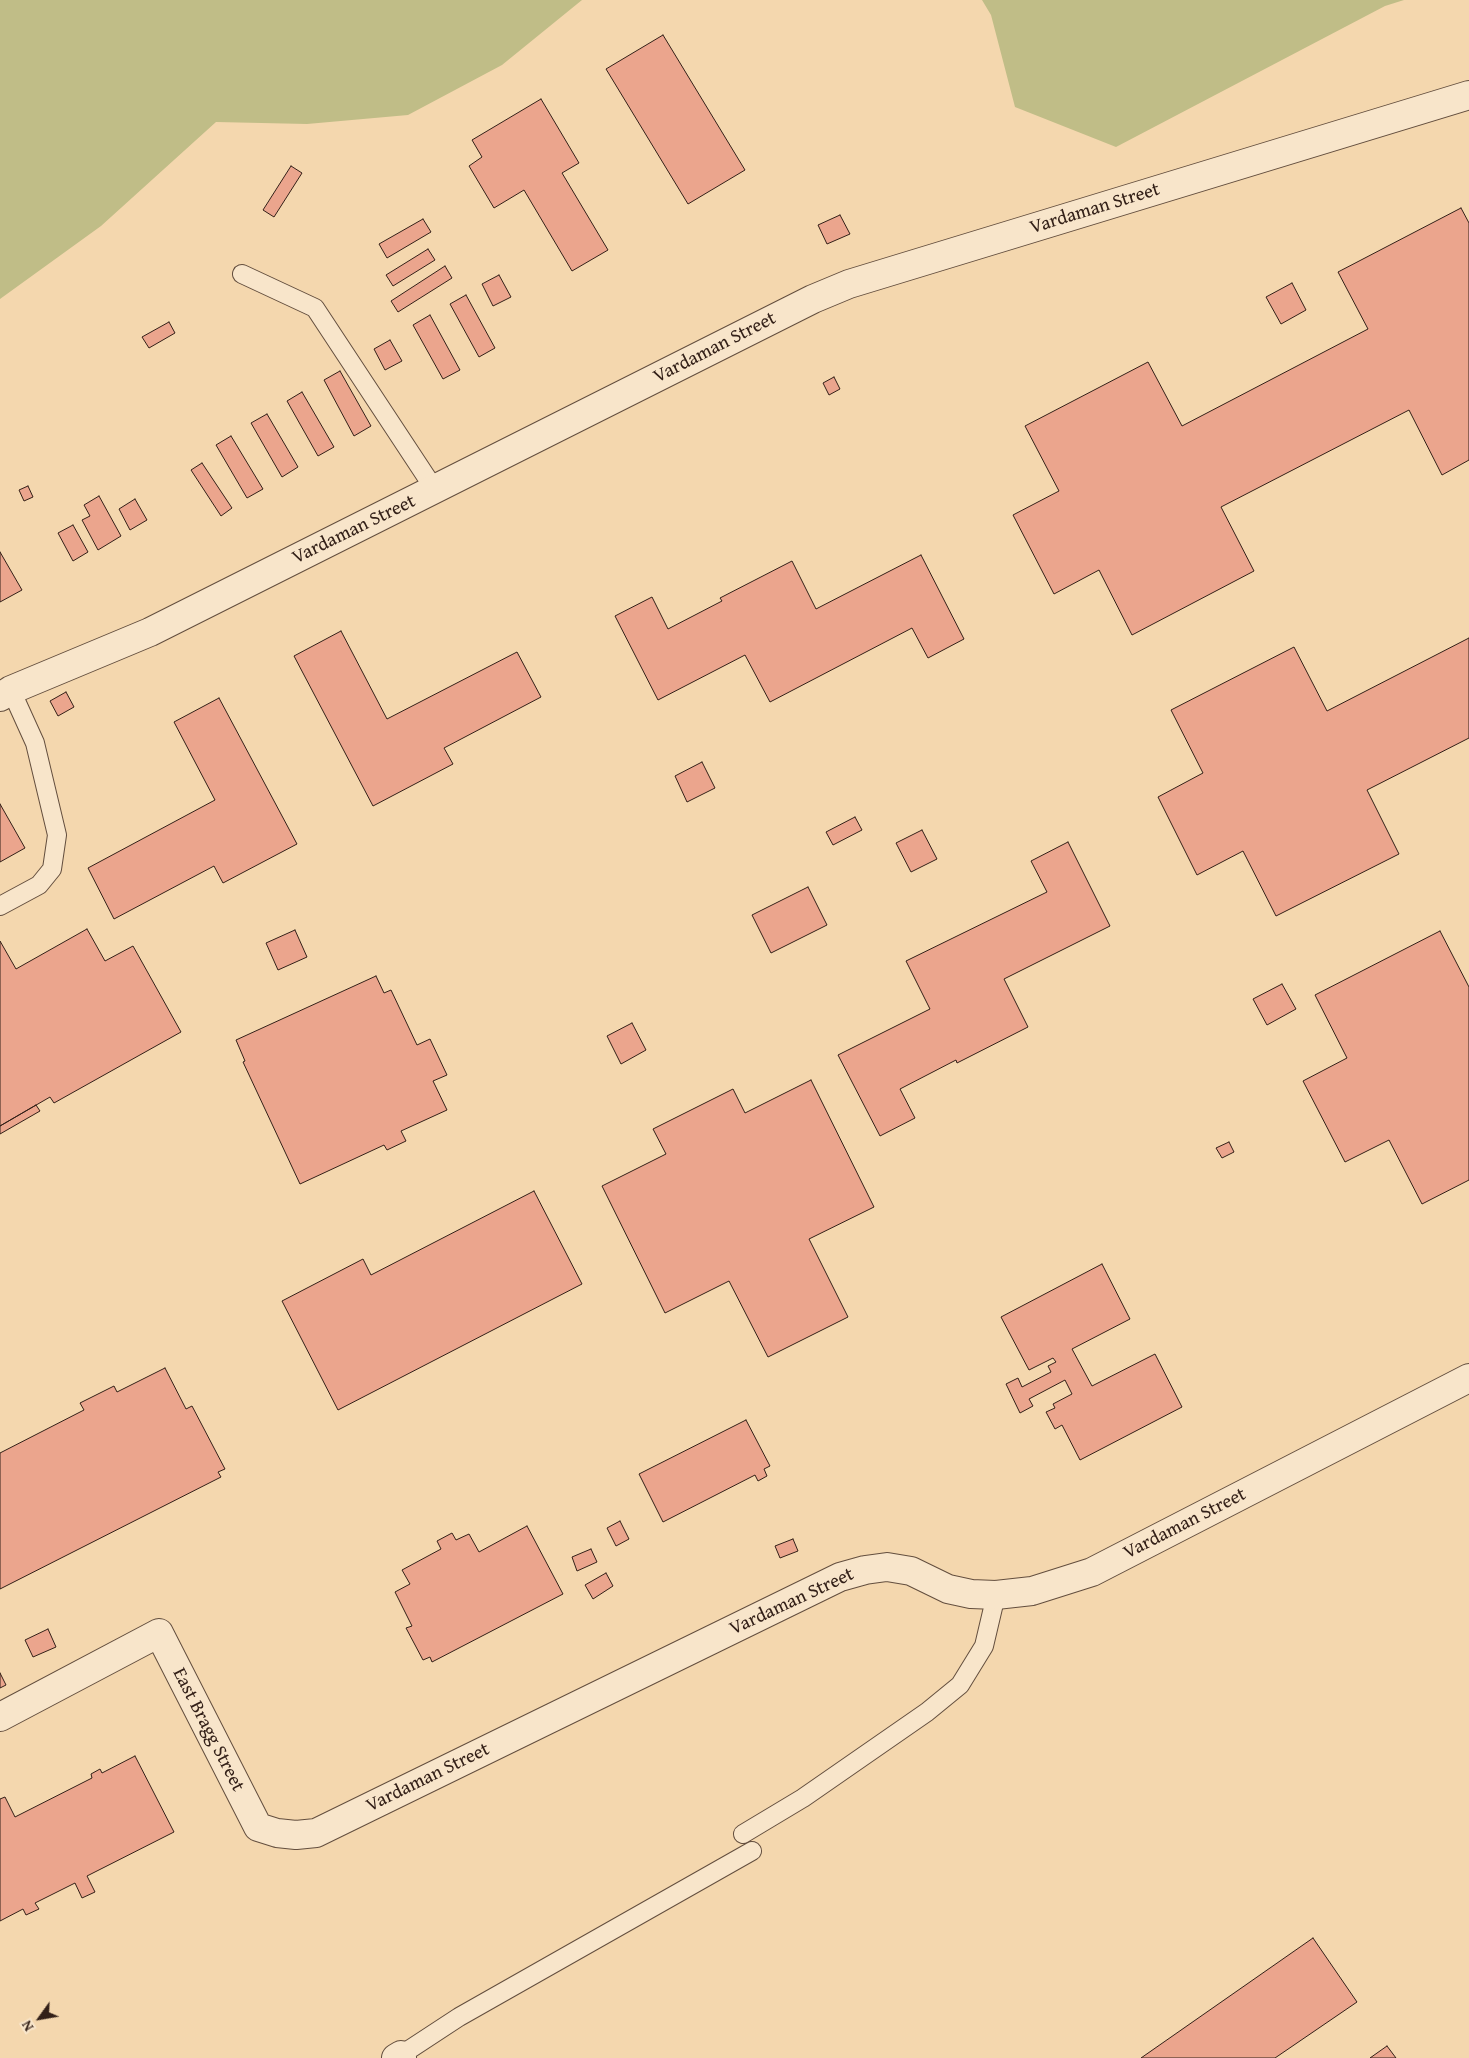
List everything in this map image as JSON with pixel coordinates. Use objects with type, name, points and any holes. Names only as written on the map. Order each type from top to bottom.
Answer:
[{"type":"street","name":"Vardaman Street","points":[[5,694],[150,632],[813,299],[849,284],[1469,95]]},
{"type":"street","name":"Vardaman Street","points":[[258,1827],[277,1833],[296,1835],[316,1833],[840,1577],[865,1570],[887,1567],[911,1571],[948,1589],[971,1594],[996,1595],[1032,1591],[1092,1572],[1469,1378]]},
{"type":"street","name":"East Bragg Street","points":[[0,1717],[159,1633],[258,1827]]},
{"type":"lane","points":[[242,274],[315,308],[435,490]]},
{"type":"lane","points":[[0,906],[40,885],[52,869],[57,835],[35,743],[5,694]]},
{"type":"lane","points":[[742,1834],[826,1782],[928,1712],[960,1685],[984,1646],[996,1595]]},
{"type":"lane","points":[[399,2057],[458,2017],[752,1851]]},
{"type":"shaded area","points":[[0,0],[582,0],[502,65],[408,115],[307,124],[216,122],[101,226],[0,299]]},
{"type":"shaded area","points":[[982,0],[1404,0],[1385,6],[1116,147],[1015,107],[991,15]]},
{"type":"building","points":[[663,35],[745,170],[688,204],[606,69]]},
{"type":"building","points":[[541,99],[579,163],[562,173],[608,250],[572,271],[524,190],[494,208],[469,166],[482,157],[472,140]]},
{"type":"building","points":[[291,166],[302,173],[274,217],[263,210]]},
{"type":"building","points":[[1461,208],[1469,223],[1469,460],[1442,475],[1409,410],[1221,507],[1254,571],[1132,635],[1099,570],[1054,594],[1013,515],[1059,491],[1025,426],[1148,362],[1182,426],[1368,329],[1338,272]]},
{"type":"building","points":[[840,215],[850,234],[827,244],[818,225]]},
{"type":"building","points":[[423,219],[431,232],[387,258],[379,244]]},
{"type":"building","points":[[428,249],[435,260],[393,286],[386,275]]},
{"type":"building","points":[[445,266],[452,278],[398,312],[391,301]]},
{"type":"building","points":[[499,275],[511,297],[493,306],[482,284]]},
{"type":"building","points":[[1292,283],[1306,310],[1281,324],[1266,297]]},
{"type":"building","points":[[466,295],[495,348],[479,357],[450,304]]},
{"type":"building","points":[[430,315],[460,370],[443,379],[413,325]]},
{"type":"building","points":[[169,322],[175,333],[149,348],[142,337]]},
{"type":"building","points":[[390,340],[402,361],[385,370],[374,349]]},
{"type":"building","points":[[340,371],[371,426],[354,436],[324,380]]},
{"type":"building","points":[[834,377],[840,389],[829,395],[823,383]]},
{"type":"building","points":[[302,392],[334,447],[318,456],[287,401]]},
{"type":"building","points":[[267,414],[298,467],[282,477],[251,423]]},
{"type":"building","points":[[231,436],[263,489],[247,498],[216,445]]},
{"type":"building","points":[[202,463],[232,508],[221,516],[191,470]]},
{"type":"building","points":[[28,486],[33,497],[24,501],[19,490]]},
{"type":"building","points":[[99,496],[121,536],[98,550],[82,520],[90,516],[84,505]]},
{"type":"building","points":[[135,499],[147,520],[130,530],[119,509]]},
{"type":"building","points":[[73,525],[88,552],[73,561],[58,533]]},
{"type":"building","points":[[0,552],[22,590],[0,602]]},
{"type":"building","points":[[921,555],[964,639],[928,658],[912,628],[770,702],[745,655],[658,700],[615,616],[652,597],[668,629],[722,601],[720,598],[792,561],[816,609]]},
{"type":"building","points":[[341,631],[387,719],[517,652],[541,697],[444,748],[453,764],[373,806],[294,656]]},
{"type":"building","points":[[1469,638],[1469,738],[1367,790],[1399,854],[1276,916],[1243,851],[1197,875],[1158,797],[1203,773],[1171,710],[1294,647],[1327,711]]},
{"type":"building","points":[[66,692],[74,707],[58,716],[50,701]]},
{"type":"building","points":[[219,698],[297,844],[223,883],[214,866],[114,919],[88,868],[215,800],[174,722]]},
{"type":"building","points":[[702,762],[715,788],[687,802],[675,776]]},
{"type":"building","points":[[0,804],[25,848],[0,862]]},
{"type":"building","points":[[855,817],[862,830],[833,845],[826,832]]},
{"type":"building","points":[[922,830],[937,859],[911,872],[896,843]]},
{"type":"building","points":[[1068,842],[1110,926],[1004,979],[1028,1027],[957,1063],[956,1060],[900,1089],[915,1118],[880,1136],[838,1055],[930,1009],[906,961],[1047,892],[1031,861]]},
{"type":"building","points":[[808,887],[827,925],[771,953],[752,915]]},
{"type":"building","points":[[87,929],[105,961],[133,946],[181,1032],[54,1103],[50,1097],[0,1126],[0,941],[16,969]]},
{"type":"building","points":[[295,930],[307,957],[278,970],[266,943]]},
{"type":"building","points":[[1440,931],[1469,987],[1469,1180],[1422,1204],[1389,1140],[1345,1162],[1303,1081],[1347,1058],[1315,995]]},
{"type":"building","points":[[376,976],[384,993],[391,990],[417,1045],[430,1039],[447,1075],[433,1081],[447,1110],[401,1131],[406,1141],[387,1150],[384,1145],[300,1184],[243,1062],[245,1061],[236,1040]]},
{"type":"building","points":[[1282,984],[1296,1009],[1267,1025],[1253,999]]},
{"type":"building","points":[[632,1023],[646,1050],[621,1064],[607,1036]]},
{"type":"building","points":[[811,1080],[874,1207],[809,1239],[848,1317],[768,1357],[729,1281],[665,1313],[602,1186],[666,1154],[653,1129],[733,1089],[745,1113]]},
{"type":"building","points":[[36,1105],[40,1111],[0,1134],[0,1126]]},
{"type":"building","points":[[1229,1142],[1234,1152],[1222,1158],[1216,1148]]},
{"type":"building","points":[[534,1191],[582,1284],[338,1410],[282,1301],[363,1259],[371,1275]]},
{"type":"building","points":[[1102,1264],[1130,1319],[1072,1349],[1092,1386],[1155,1354],[1182,1407],[1080,1460],[1062,1425],[1055,1429],[1046,1412],[1055,1408],[1053,1404],[1072,1394],[1065,1380],[1029,1399],[1033,1406],[1020,1413],[1006,1384],[1018,1378],[1022,1387],[1051,1372],[1048,1366],[1056,1362],[1053,1358],[1029,1370],[1001,1317]]},
{"type":"building","points":[[165,1368],[186,1409],[192,1406],[225,1469],[218,1472],[221,1477],[0,1589],[0,1453],[84,1410],[80,1403],[114,1386],[117,1392]]},
{"type":"building","points":[[746,1420],[770,1466],[764,1469],[767,1476],[758,1481],[755,1475],[663,1522],[639,1474]]},
{"type":"building","points":[[620,1521],[629,1539],[616,1546],[607,1528]]},
{"type":"building","points":[[527,1526],[563,1594],[432,1662],[430,1657],[423,1660],[406,1628],[412,1626],[395,1592],[410,1584],[402,1570],[441,1549],[437,1541],[452,1533],[456,1540],[469,1534],[479,1552]]},
{"type":"building","points":[[793,1539],[798,1551],[780,1558],[775,1546]]},
{"type":"building","points":[[591,1549],[597,1562],[577,1571],[572,1557]]},
{"type":"building","points":[[606,1573],[613,1586],[593,1599],[585,1585]]},
{"type":"building","points":[[48,1629],[56,1647],[33,1657],[25,1640]]},
{"type":"building","points":[[0,1673],[6,1685],[0,1688]]},
{"type":"building","points":[[135,1756],[174,1832],[87,1876],[95,1892],[82,1898],[75,1883],[35,1903],[39,1909],[26,1915],[23,1909],[0,1921],[0,1799],[5,1797],[15,1817],[92,1778],[91,1774],[100,1769],[102,1773]]},
{"type":"building","points":[[1313,1938],[1357,2002],[1275,2058],[1141,2058]]},
{"type":"building","points":[[1387,2046],[1396,2058],[1370,2058]]}]
